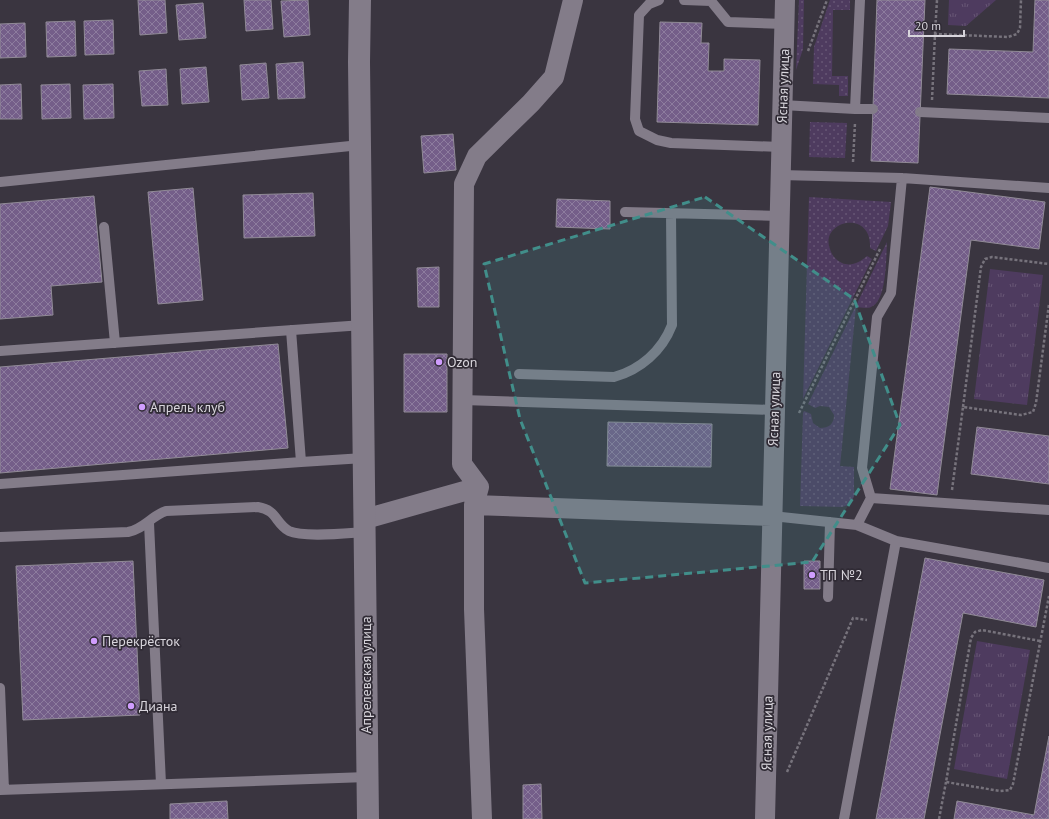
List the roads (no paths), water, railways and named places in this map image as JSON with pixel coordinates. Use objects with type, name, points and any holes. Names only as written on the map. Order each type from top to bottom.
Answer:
[{"type":"street","name":"Апрелевская улица","points":[[360,0],[360,145],[368,819]]},
{"type":"street","points":[[482,819],[474,609],[477,496],[462,464],[464,184],[477,156],[531,103],[554,77],[573,0]]},
{"type":"street","name":"Ясная улица","points":[[764,819],[785,0]]},
{"type":"street","points":[[365,525],[477,496],[772,516]]},
{"type":"lane","points":[[659,0],[649,4],[640,15],[635,119],[639,131],[657,140],[671,143],[781,146]]},
{"type":"lane","points":[[684,0],[711,1],[728,22],[784,24]]},
{"type":"lane","points":[[855,109],[860,0]]},
{"type":"lane","points":[[782,105],[873,109]]},
{"type":"lane","points":[[920,112],[1049,118]]},
{"type":"lane","points":[[0,182],[360,145]]},
{"type":"lane","points":[[780,175],[902,178],[1049,188]]},
{"type":"lane","points":[[857,525],[871,498],[862,468],[864,445],[877,317],[890,293],[902,178]]},
{"type":"lane","points":[[625,212],[780,216]]},
{"type":"lane","points":[[519,374],[614,376],[627,373],[653,354],[666,340],[672,325],[671,213]]},
{"type":"lane","points":[[104,227],[115,343]]},
{"type":"lane","points":[[0,351],[363,324]]},
{"type":"lane","points":[[291,330],[301,462]]},
{"type":"lane","points":[[463,400],[774,410]]},
{"type":"lane","points":[[0,484],[364,458]]},
{"type":"lane","points":[[871,498],[1049,510]]},
{"type":"lane","points":[[0,537],[128,532],[139,529],[149,523],[156,516],[166,511],[258,507],[271,511],[285,527],[297,533],[365,525]]},
{"type":"lane","points":[[772,516],[857,525],[896,541],[1049,568]]},
{"type":"lane","points":[[828,597],[830,522]]},
{"type":"lane","points":[[149,523],[160,784]]},
{"type":"lane","points":[[844,819],[896,541]]},
{"type":"lane","points":[[0,688],[2,790],[367,777]]},
{"type":"place","name":"Ozon","points":[[439,362]]},
{"type":"place","name":"Апрель клуб","points":[[142,407]]},
{"type":"place","name":"ТП №2","points":[[812,575]]},
{"type":"place","name":"Перекрёсток","points":[[94,641]]},
{"type":"place","name":"Диана","points":[[131,706]]}]
